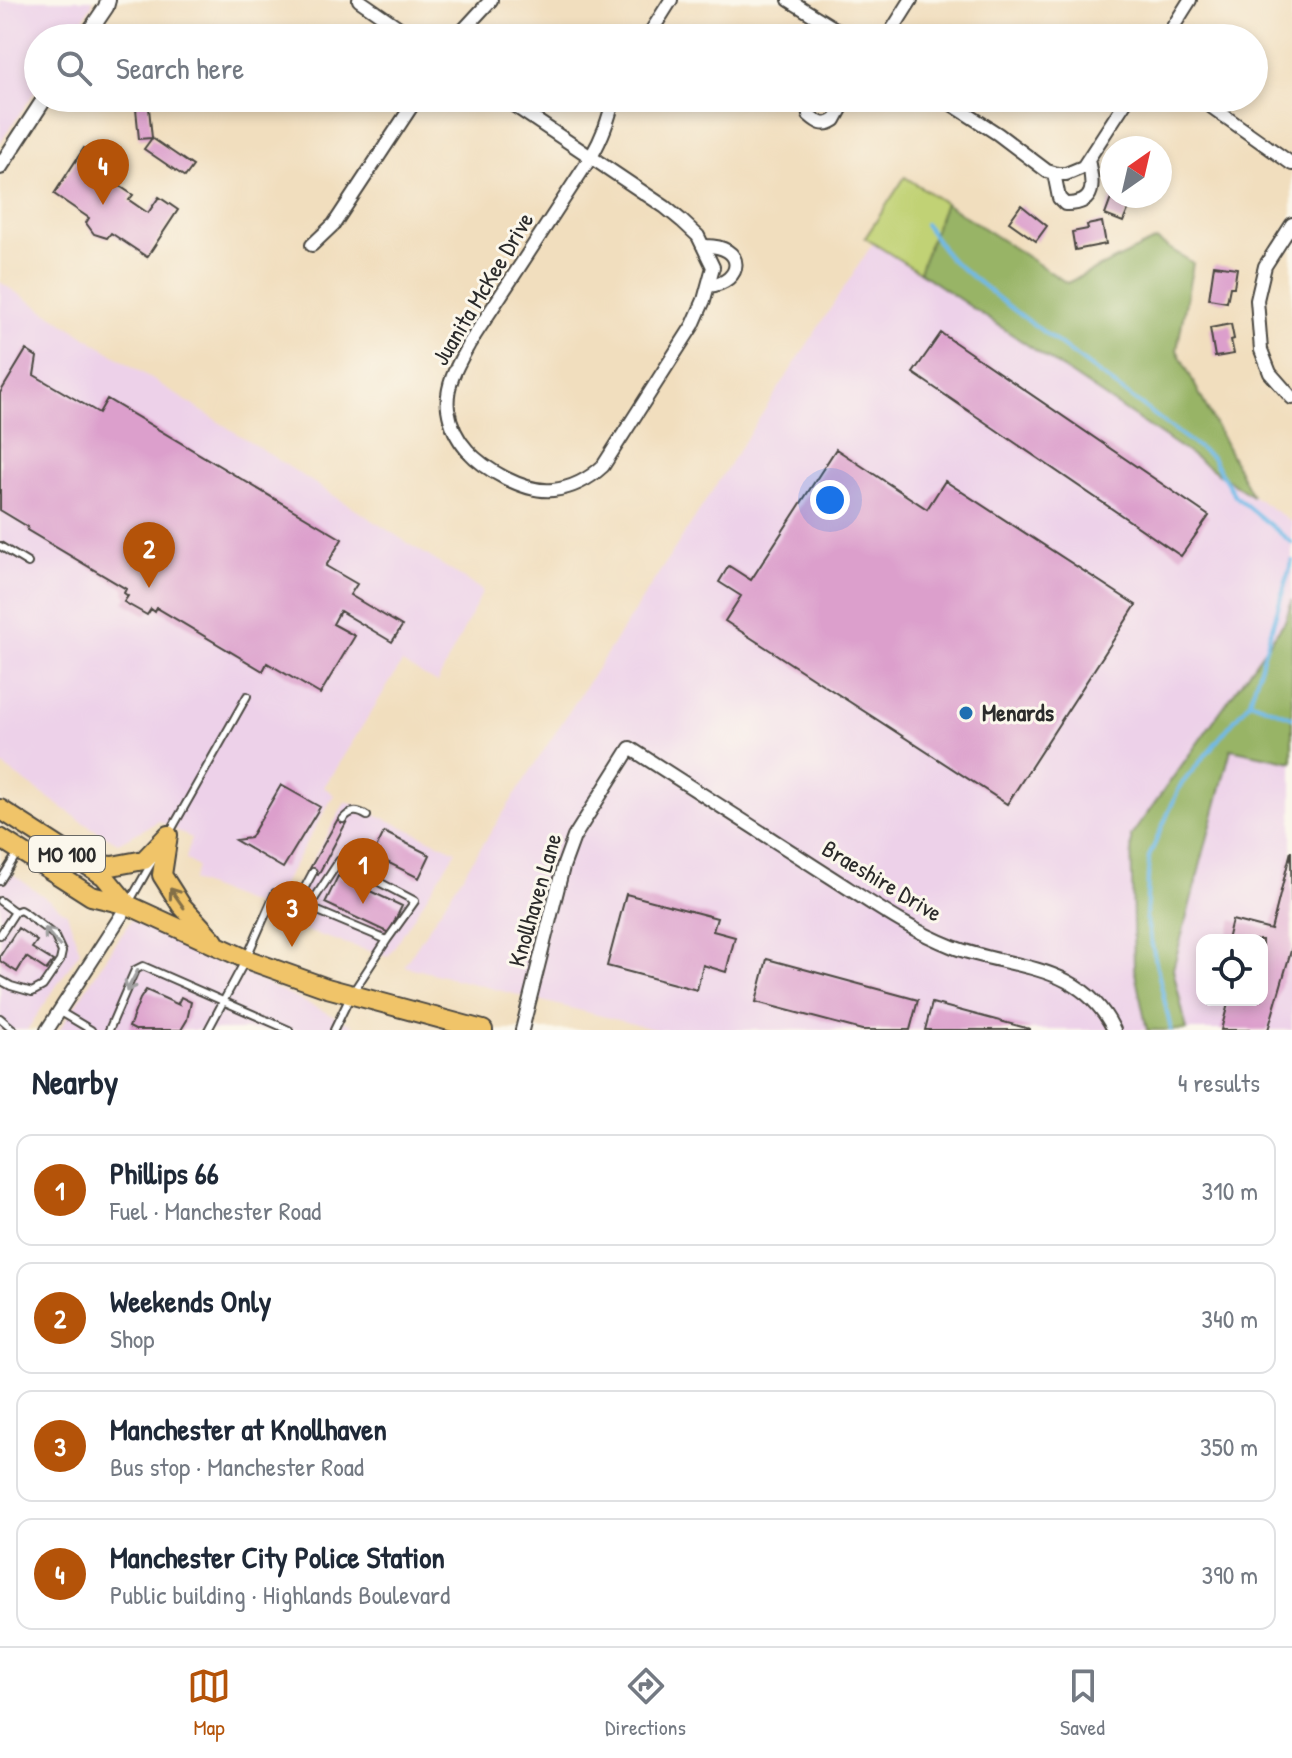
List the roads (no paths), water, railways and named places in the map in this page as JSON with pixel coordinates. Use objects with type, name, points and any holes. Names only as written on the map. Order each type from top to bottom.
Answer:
[{"type":"main road","name":"MO 100","points":[[0,809],[104,876],[128,905]]},
{"type":"main road","points":[[83,864],[112,866],[144,860],[168,835]]},
{"type":"main road","points":[[168,835],[162,875],[181,905],[222,949]]},
{"type":"main road","name":"MO 100","points":[[0,838],[91,896],[128,905],[246,959],[351,995],[483,1030]]},
{"type":"street","points":[[94,24],[108,0]]},
{"type":"street","points":[[359,0],[394,24]]},
{"type":"street","points":[[469,24],[491,0]]},
{"type":"street","points":[[656,24],[671,0]]},
{"type":"street","points":[[789,0],[827,24]]},
{"type":"street","points":[[896,24],[911,0]]},
{"type":"street","points":[[1175,24],[1190,0]]},
{"type":"street","points":[[0,167],[36,112]]},
{"type":"street","points":[[312,245],[334,224],[408,112]]},
{"type":"street","points":[[524,112],[682,221],[698,236],[703,246],[715,246],[732,254],[736,262],[735,271],[714,286],[708,286]]},
{"type":"street","name":"Juanita McKee Drive","points":[[611,112],[608,125],[591,157],[456,368],[449,388],[448,408],[455,433],[467,451],[479,463],[523,487],[551,491],[591,477],[603,466],[693,325],[713,267],[703,246]]},
{"type":"street","points":[[809,112],[819,123],[825,124],[835,120],[839,112]]},
{"type":"street","points":[[964,112],[1055,174],[1074,172],[1083,167],[1119,112]]},
{"type":"street","points":[[1219,112],[1292,164]]},
{"type":"street","points":[[1055,174],[1059,198],[1065,204],[1076,204],[1092,191],[1088,160]]},
{"type":"street","points":[[1292,224],[1265,266],[1257,300],[1261,350],[1270,373],[1292,398]]},
{"type":"street","name":"Knollhaven Lane","points":[[522,1030],[563,867],[574,837],[630,748]]},
{"type":"street","name":"Braeshire Drive","points":[[630,748],[904,924],[954,947],[1065,979],[1083,989],[1114,1030]]},
{"type":"street","points":[[47,1030],[128,905]]},
{"type":"lane","points":[[0,546],[28,563]]},
{"type":"lane","points":[[128,905],[247,696]]},
{"type":"lane","points":[[343,819],[354,811],[367,816]]},
{"type":"lane","points":[[0,881],[19,851]]},
{"type":"lane","points":[[309,907],[339,861],[415,901],[351,995],[334,1030]]},
{"type":"lane","points":[[297,902],[313,872]]},
{"type":"lane","points":[[208,1030],[246,959],[275,893],[387,940]]},
{"type":"lane","points":[[0,901],[15,912]]},
{"type":"lane","points":[[0,935],[15,912],[20,910],[54,935],[61,947],[61,957],[38,990],[25,991],[0,980]]},
{"type":"lane","points":[[109,1030],[135,970],[143,966],[289,1030]]},
{"type":"lane","points":[[59,1011],[91,1030]]},
{"type":"lane","points":[[0,1018],[14,1030]]},
{"type":"waterway","points":[[925,224],[950,259],[1212,458],[1235,496],[1292,543]]},
{"type":"waterway","points":[[1171,1030],[1146,918],[1149,857],[1180,786],[1250,701],[1292,561]]},
{"type":"waterway","points":[[1250,701],[1292,717]]},
{"type":"place","name":"Manchester City Police Station","points":[[103,205]]},
{"type":"place","name":"Weekends Only","points":[[149,588]]},
{"type":"place","name":"Menards","points":[[966,713]]},
{"type":"place","name":"Phillips 66","points":[[363,904]]},
{"type":"place","name":"Manchester at Knollhaven","points":[[292,947]]}]
